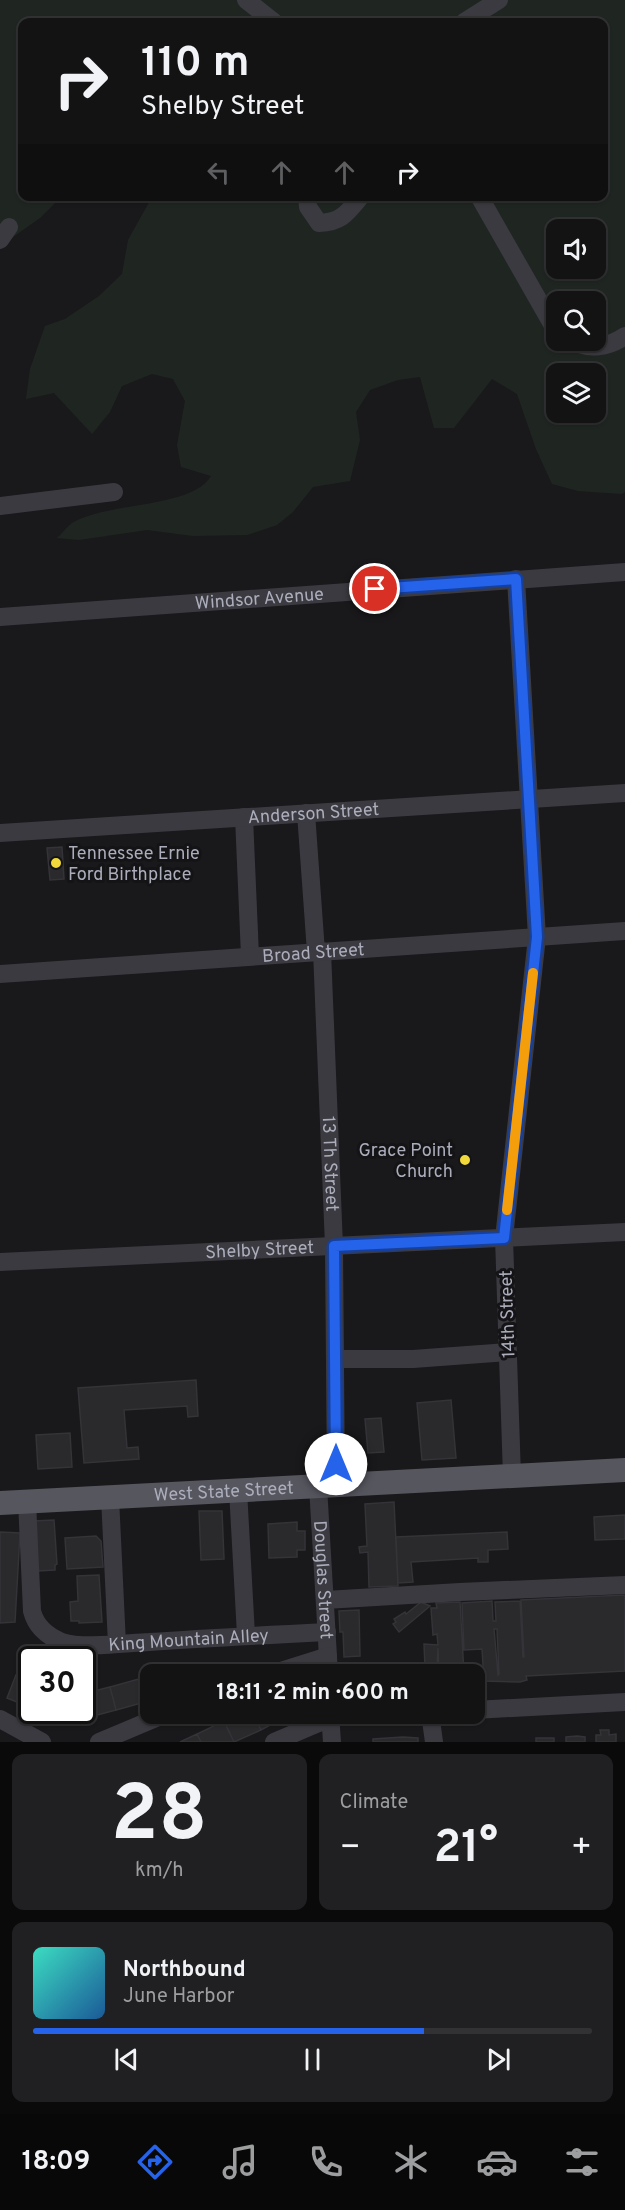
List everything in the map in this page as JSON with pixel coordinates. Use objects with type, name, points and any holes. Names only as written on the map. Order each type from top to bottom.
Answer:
[{"type":"main road","name":"West State Street","points":[[0,1503],[625,1470]]},
{"type":"street","points":[[246,0],[269,18]]},
{"type":"street","points":[[470,18],[499,0]]},
{"type":"street","points":[[307,201],[308,207],[319,222],[334,222],[348,212],[357,201]]},
{"type":"street","points":[[482,201],[546,313]]},
{"type":"street","points":[[606,344],[625,336]]},
{"type":"street","points":[[0,506],[114,492]]},
{"type":"street","name":"Windsor Avenue","points":[[0,617],[625,572]]},
{"type":"street","name":"14th Street","points":[[512,1476],[504,1238],[537,937],[516,579]]},
{"type":"street","name":"Anderson Street","points":[[0,833],[625,793]]},
{"type":"street","name":"13 Th Street","points":[[306,813],[319,952],[334,1246],[335,1359],[327,1486]]},
{"type":"street","points":[[243,817],[250,957]]},
{"type":"street","name":"Broad Street","points":[[0,974],[625,931]]},
{"type":"street","name":"Shelby Street","points":[[0,1262],[625,1232]]},
{"type":"street","points":[[335,1359],[413,1359],[508,1352]]},
{"type":"street","name":"Douglas Street","points":[[327,1486],[325,1600],[328,1664]]},
{"type":"street","points":[[238,1490],[246,1635]]},
{"type":"street","points":[[110,1497],[117,1644]]},
{"type":"street","name":"King Mountain Alley","points":[[27,1501],[32,1611],[35,1622],[49,1635],[63,1642],[76,1645],[117,1644],[327,1632]]},
{"type":"street","points":[[325,1600],[625,1585]]},
{"type":"street","points":[[485,1709],[625,1702]]},
{"type":"street","points":[[0,1719],[42,1742]]},
{"type":"street","points":[[99,1742],[142,1724]]},
{"type":"street","points":[[274,1742],[312,1724]]},
{"type":"street","points":[[331,1724],[332,1742]]},
{"type":"street","points":[[432,1724],[434,1742]]},
{"type":"shaded area","points":[[0,0],[625,0],[625,492],[622,494],[578,491],[552,484],[536,449],[517,394],[492,379],[454,428],[434,428],[420,377],[398,380],[370,390],[356,412],[360,440],[350,481],[313,487],[293,512],[277,525],[247,535],[193,536],[147,530],[79,540],[57,538],[72,523],[89,516],[187,494],[201,486],[211,476],[181,467],[177,445],[185,401],[173,379],[152,374],[122,386],[110,412],[92,434],[54,393],[26,399],[30,369],[45,326],[65,319],[99,296],[122,274],[128,240],[150,201],[608,201],[608,18],[18,18],[18,201],[57,201],[40,218],[13,237],[0,234]]},
{"type":"building","name":"Tennessee Ernie Ford Birthplace","points":[[62,847],[64,879],[50,880],[47,848]]},
{"type":"building","points":[[196,1380],[198,1416],[188,1417],[187,1406],[124,1410],[127,1448],[138,1447],[139,1459],[84,1463],[78,1388]]},
{"type":"building","points":[[451,1400],[456,1458],[422,1460],[417,1403]]},
{"type":"building","points":[[381,1418],[384,1452],[368,1453],[365,1419]]},
{"type":"building","points":[[70,1433],[72,1467],[38,1469],[36,1435]]},
{"type":"building","points":[[394,1502],[398,1586],[369,1587],[368,1552],[360,1553],[359,1547],[367,1546],[365,1504]]},
{"type":"building","points":[[199,1511],[222,1511],[224,1559],[201,1560]]},
{"type":"building","points":[[625,1515],[625,1539],[595,1540],[594,1517]]},
{"type":"building","points":[[54,1520],[57,1564],[55,1570],[38,1571],[34,1521]]},
{"type":"building","points":[[297,1522],[297,1531],[305,1531],[305,1550],[297,1550],[297,1557],[269,1558],[268,1524]]},
{"type":"building","points":[[0,1532],[20,1533],[15,1622],[0,1623]]},
{"type":"building","points":[[507,1532],[508,1549],[488,1550],[488,1562],[478,1562],[478,1558],[411,1562],[413,1582],[398,1583],[396,1537]]},
{"type":"building","points":[[96,1536],[101,1541],[103,1567],[67,1569],[65,1538]]},
{"type":"building","points":[[99,1575],[102,1622],[71,1621],[70,1602],[78,1601],[77,1576]]},
{"type":"building","points":[[625,1595],[625,1671],[526,1676],[527,1680],[520,1682],[485,1681],[482,1649],[464,1650],[462,1603],[492,1601],[493,1621],[496,1621],[495,1602],[520,1601],[524,1657],[521,1600]],"holes":[[[494,1629],[497,1629],[498,1675]]]},
{"type":"building","points":[[421,1602],[430,1606],[399,1632],[393,1624],[396,1622],[394,1619],[405,1612],[406,1614]]},
{"type":"building","points":[[460,1602],[463,1664],[439,1664],[438,1648],[437,1664],[425,1664],[424,1644],[438,1645],[437,1634],[433,1635],[431,1608],[437,1608],[436,1603]]},
{"type":"building","points":[[359,1610],[360,1656],[344,1657],[339,1611]]},
{"type":"building","points":[[16,1675],[18,1676],[18,1702],[7,1698]]},
{"type":"building","points":[[139,1679],[140,1703],[116,1710],[110,1687]]},
{"type":"building","points":[[110,1687],[116,1710],[96,1715],[96,1690]]},
{"type":"building","points":[[218,1724],[225,1724],[234,1742],[201,1742],[197,1734]]},
{"type":"building","points":[[225,1724],[258,1724],[261,1730],[234,1742]]},
{"type":"building","points":[[258,1724],[272,1724],[261,1730]]},
{"type":"building","points":[[600,1730],[609,1730],[609,1735],[616,1734],[616,1742],[596,1742],[596,1735],[601,1735]]},
{"type":"building","points":[[197,1734],[201,1742],[180,1742]]},
{"type":"building","points":[[566,1737],[585,1737],[585,1742],[566,1742]]},
{"type":"building","points":[[418,1738],[418,1742],[373,1742],[373,1739]]},
{"type":"building","points":[[536,1738],[554,1738],[554,1742],[536,1742]]},
{"type":"slow traffic","points":[[507,1210],[533,973]]},
{"type":"place","name":"Tennessee Ernie Ford Birthplace","points":[[56,863]]},
{"type":"place","name":"Grace Point Church","points":[[465,1160]]},
{"type":"route","points":[[336,1464],[334,1246],[504,1238],[537,937],[516,579],[375,589]]}]
